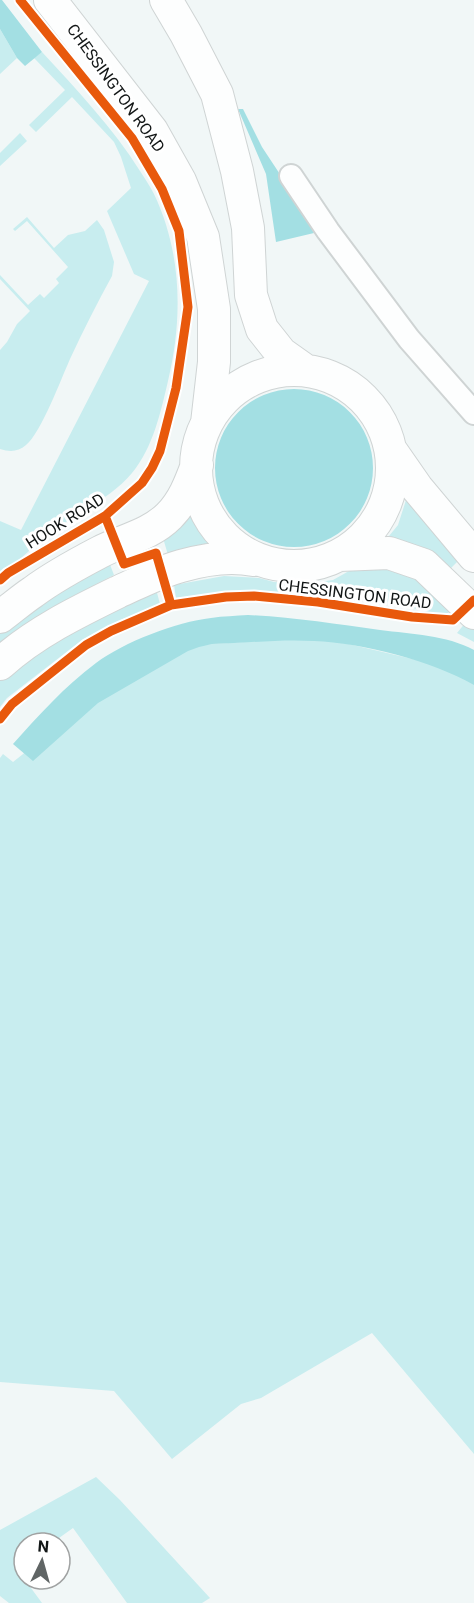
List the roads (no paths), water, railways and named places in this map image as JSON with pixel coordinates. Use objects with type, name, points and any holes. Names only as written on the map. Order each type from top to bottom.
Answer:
[{"type":"main road","name":"CHESSINGTON ROAD","points":[[50,0],[152,131],[180,181],[203,237],[214,309],[214,362],[207,424],[200,444],[197,465],[201,499],[211,525],[232,547],[258,558],[281,564],[301,565],[320,562],[339,555],[356,544],[371,530],[382,512],[390,493],[393,473],[392,452],[386,432],[376,413],[363,397],[345,384],[326,375],[305,370],[285,370],[266,374],[231,393],[207,424]]},
{"type":"main road","name":"CHESSINGTON ROAD","points":[[166,0],[217,94],[237,171],[248,228],[251,295],[262,329],[281,353],[305,370]]},
{"type":"main road","name":"CHESSINGTON ROAD","points":[[392,452],[417,488],[474,556]]},
{"type":"main road","points":[[0,617],[34,591],[70,570],[116,544],[147,532],[158,525],[173,512],[181,501],[197,465]]},
{"type":"main road","name":"CHESSINGTON ROAD","points":[[339,555],[388,553],[424,565],[474,613]]},
{"type":"main road","points":[[0,664],[34,638],[71,616],[178,566],[225,557],[240,557],[281,564]]},
{"type":"street","points":[[291,176],[328,231],[409,339],[474,413]]}]
